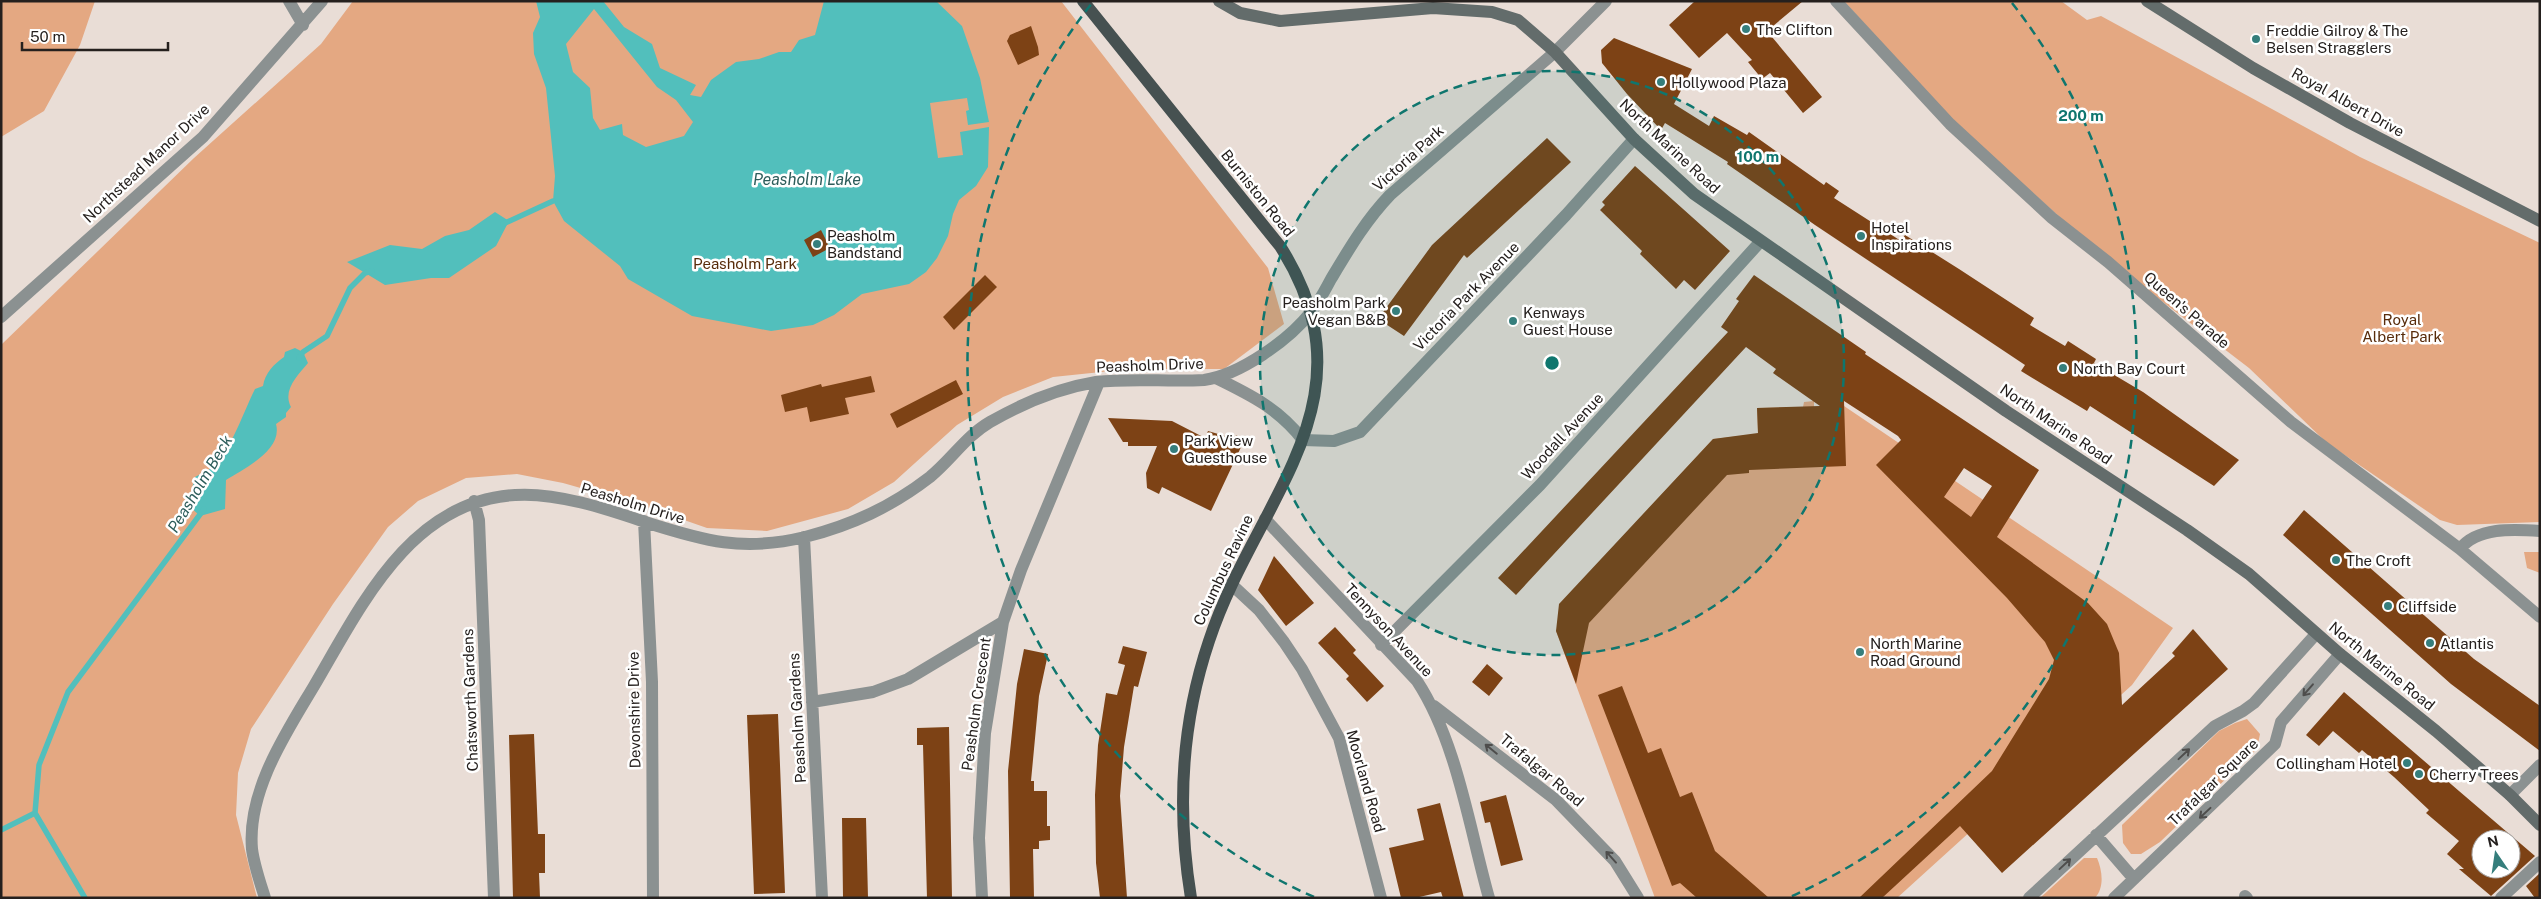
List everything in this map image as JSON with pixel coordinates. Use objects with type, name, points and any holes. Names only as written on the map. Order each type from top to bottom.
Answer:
[{"type":"main road","name":"Burniston Road","points":[[1083,1],[1280,246],[1297,274],[1311,312],[1316,341],[1318,377],[1315,398],[1303,440]]},
{"type":"main road","name":"North Marine Road","points":[[1219,1],[1240,13],[1280,21],[1433,8],[1492,12],[1518,20],[1555,52],[1634,139],[1694,194],[1760,242],[2006,412],[2195,536],[2248,574],[2316,634],[2436,731],[2510,795],[2540,825]]},
{"type":"main road","name":"Royal Albert Drive","points":[[2146,1],[2253,68],[2350,124],[2540,221]]},
{"type":"main road","name":"Columbus Ravine","points":[[1191,898],[1184,857],[1182,821],[1186,748],[1191,710],[1208,642],[1231,584],[1289,476],[1303,440]]},
{"type":"street","points":[[290,1],[303,25]]},
{"type":"street","name":"Northstead Manor Drive","points":[[1,317],[203,137],[303,25],[322,1]]},
{"type":"street","points":[[1555,52],[1606,1]]},
{"type":"street","name":"Queen's Parade","points":[[1836,1],[1950,124],[2052,218],[2108,262],[2291,422],[2460,549],[2540,617]]},
{"type":"street","name":"Victoria Park","points":[[1311,312],[1372,213],[1423,165],[1555,52]]},
{"type":"street","name":"Victoria Park Avenue","points":[[1303,440],[1334,441],[1360,432],[1572,209],[1634,139]]},
{"type":"street","name":"Woodall Avenue","points":[[1381,645],[1540,484],[1760,242]]},
{"type":"street","name":"Peasholm Drive","points":[[264,898],[252,848],[256,807],[264,777],[276,752],[382,573],[418,535],[474,501],[516,494],[546,496],[605,509],[687,536],[730,544],[769,545],[852,524],[879,510],[931,476],[969,438],[987,424],[1050,394],[1099,382],[1216,378],[1256,359],[1311,312]]},
{"type":"street","name":"Peasholm Drive","points":[[1216,378],[1269,405],[1293,427],[1303,440]]},
{"type":"street","name":"Peasholm Crescent","points":[[982,898],[979,838],[985,733],[1004,622],[1021,570],[1099,382]]},
{"type":"street","name":"Chatsworth Gardens","points":[[474,501],[479,520],[494,898]]},
{"type":"street","name":"Tennyson Avenue","points":[[1265,518],[1416,681],[1435,709],[1454,765],[1489,898]]},
{"type":"street","name":"Devonshire Drive","points":[[644,521],[652,682],[653,898]]},
{"type":"street","points":[[2460,549],[2466,541],[2482,532],[2540,531]]},
{"type":"street","name":"Peasholm Gardens","points":[[804,537],[822,898]]},
{"type":"street","name":"Moorland Road","points":[[1231,584],[1259,610],[1284,642],[1302,669],[1339,738],[1381,898]]},
{"type":"street","points":[[812,702],[873,692],[908,680],[1004,622]]},
{"type":"street","points":[[2030,898],[2214,726],[2242,711],[2254,702],[2316,634]]},
{"type":"street","name":"Trafalgar Square","points":[[2114,898],[2276,744],[2281,722],[2340,654]]},
{"type":"street","name":"Trafalgar Road","points":[[1430,704],[1556,800],[1615,861],[1638,898]]},
{"type":"street","points":[[2510,795],[2540,765]]},
{"type":"street","points":[[2096,835],[2134,879]]},
{"type":"street","points":[[2501,898],[2540,862]]},
{"type":"green space","points":[[1,1],[95,1],[80,45],[44,111],[1,137]]},
{"type":"green space","name":"Peasholm Park","points":[[353,1],[1061,1],[1268,268],[1284,324],[1224,369],[1130,369],[1053,377],[1003,397],[957,425],[894,482],[848,509],[767,531],[707,528],[644,506],[563,483],[517,474],[466,478],[418,501],[388,527],[333,604],[251,729],[238,773],[236,815],[257,898],[1,898],[1,345],[194,158],[321,44]]},
{"type":"green space","name":"Royal Albert Park","points":[[1844,1],[2061,1],[2087,20],[2101,16],[2360,157],[2540,243],[2540,522],[2457,525],[2440,520],[2327,443],[2249,368],[2108,260],[1953,122]]},
{"type":"green space","name":"North Marine Road Ground","points":[[1814,401],[1814,407],[1844,406],[2173,628],[2132,685],[1897,898],[1655,898],[1556,631],[1591,571],[1713,439],[1758,434],[1757,408],[1803,407],[1804,402]]},
{"type":"green space","points":[[2524,552],[2540,552],[2540,573],[2527,568]]},
{"type":"green space","points":[[2247,719],[2260,734],[2257,749],[2160,842],[2141,854],[2131,854],[2123,843],[2122,825],[2219,731]]},
{"type":"green space","points":[[2084,858],[2097,858],[2100,868],[2101,884],[2095,898],[2040,898]]},
{"type":"water","name":"Peasholm Lake","points":[[536,1],[603,1],[624,27],[652,44],[660,68],[696,85],[690,95],[701,97],[711,80],[736,62],[759,59],[779,52],[791,52],[799,40],[815,35],[824,1],[936,1],[962,26],[980,78],[989,122],[968,125],[966,111],[969,110],[967,98],[930,103],[938,158],[963,155],[960,132],[989,127],[988,167],[976,186],[959,200],[953,214],[948,236],[937,258],[926,272],[909,284],[862,294],[834,315],[813,325],[771,331],[692,316],[628,279],[620,266],[564,221],[553,201],[555,176],[546,88],[534,54],[533,33],[540,17]],"holes":[[[594,9],[657,87],[676,100],[693,122],[684,136],[646,147],[623,135],[622,124],[600,130],[593,118],[590,88],[573,72],[566,44]]]},
{"type":"water","points":[[495,212],[509,221],[496,246],[449,278],[431,278],[385,285],[347,262],[390,245],[422,249],[445,236],[469,230]]},
{"type":"water","points":[[295,348],[303,352],[308,363],[292,383],[288,395],[291,407],[286,413],[286,417],[276,424],[277,433],[274,442],[261,457],[226,480],[225,509],[200,516],[188,505],[195,477],[213,467],[221,457],[255,389],[263,386],[268,373],[284,357],[285,352]]},
{"type":"building","points":[[1695,1],[1803,1],[1767,31],[1822,97],[1803,113],[1770,73],[1762,79],[1748,62],[1752,60],[1727,33],[1699,58],[1669,25]]},
{"type":"building","points":[[1031,26],[1039,55],[1018,65],[1007,41],[1010,35]]},
{"type":"building","points":[[1614,38],[1692,69],[1674,104],[1709,126],[1714,116],[1747,135],[1749,132],[1824,185],[1826,182],[1839,191],[1834,198],[1901,241],[1905,235],[1959,269],[2034,318],[2030,325],[2065,346],[2068,341],[2096,359],[2094,363],[2143,392],[2239,460],[2214,486],[2090,406],[2087,411],[2021,371],[2025,365],[1815,225],[1727,164],[1728,162],[1665,123],[1661,130],[1627,94],[1602,63],[1601,50]]},
{"type":"building","points":[[1547,138],[1571,162],[1467,258],[1464,255],[1404,336],[1378,319],[1432,245]]},
{"type":"building","points":[[1635,166],[1730,251],[1695,290],[1684,280],[1676,289],[1640,254],[1642,251],[1600,210],[1605,205],[1602,202]]},
{"type":"building","name":"Peasholm Bandstand","points":[[821,230],[830,248],[813,257],[804,240]]},
{"type":"building","points":[[985,275],[997,287],[954,330],[943,317]]},
{"type":"building","points":[[1754,275],[1866,352],[1865,354],[2039,470],[1997,537],[2088,603],[2107,624],[2119,653],[2122,705],[2175,656],[2172,653],[2193,629],[2228,669],[2002,873],[1960,826],[1882,898],[1859,898],[1992,771],[2049,679],[2054,660],[2045,642],[2007,598],[1876,465],[1901,440],[1898,436],[1844,401],[1846,466],[1749,470],[1749,473],[1727,475],[1589,623],[1576,684],[1556,631],[1559,604],[1713,439],[1758,433],[1757,408],[1820,406],[1773,373],[1776,369],[1746,347],[1516,595],[1498,578],[1728,332],[1721,327],[1739,301],[1736,299]],"holes":[[[1964,468],[1992,486],[1971,517],[1944,497]]]},
{"type":"building","points":[[871,376],[875,392],[845,398],[849,414],[810,422],[807,407],[785,412],[781,395],[821,384],[822,387]]},
{"type":"building","points":[[956,380],[963,394],[897,428],[890,414]]},
{"type":"building","points":[[1108,418],[1172,421],[1205,438],[1208,431],[1232,438],[1237,435],[1242,445],[1211,511],[1162,487],[1159,494],[1147,488],[1146,473],[1157,446],[1128,446],[1128,442],[1123,442]]},
{"type":"building","points":[[2304,510],[2474,659],[2540,706],[2540,751],[2451,684],[2283,535]]},
{"type":"building","points":[[1274,556],[1314,603],[1286,626],[1258,590]]},
{"type":"building","points":[[1335,627],[1356,650],[1353,653],[1384,686],[1367,702],[1346,679],[1349,676],[1318,643]]},
{"type":"building","points":[[1123,646],[1147,652],[1138,687],[1134,686],[1124,747],[1120,796],[1127,898],[1100,898],[1096,863],[1095,795],[1098,745],[1106,693],[1117,695],[1125,665],[1118,663]]},
{"type":"building","points":[[1024,649],[1048,654],[1039,696],[1031,781],[1034,781],[1034,791],[1047,791],[1047,826],[1050,826],[1050,840],[1039,841],[1039,849],[1033,849],[1034,898],[1010,898],[1008,771],[1017,684]]},
{"type":"building","points":[[1487,664],[1503,678],[1489,696],[1472,682]]},
{"type":"building","points":[[1622,686],[1648,753],[1661,748],[1680,797],[1692,792],[1715,851],[1769,898],[1697,898],[1680,883],[1672,886],[1598,695]]},
{"type":"building","points":[[2344,692],[2504,829],[2471,829],[2471,879],[2510,879],[2491,896],[2459,869],[2464,869],[2447,854],[2459,841],[2426,813],[2429,810],[2394,777],[2362,750],[2359,753],[2333,731],[2319,746],[2306,735]]},
{"type":"building","points":[[778,714],[785,893],[754,894],[747,715]]},
{"type":"building","points":[[949,727],[952,898],[927,898],[923,745],[917,745],[917,728]]},
{"type":"building","points":[[534,734],[538,834],[545,834],[545,873],[539,873],[540,898],[513,898],[509,735]]},
{"type":"building","points":[[1506,795],[1523,860],[1501,866],[1490,822],[1485,823],[1480,802]]},
{"type":"building","points":[[1440,803],[1464,898],[1443,898],[1441,892],[1415,898],[1401,898],[1389,848],[1424,840],[1417,809]]},
{"type":"building","points":[[842,818],[866,818],[868,898],[843,898]]},
{"type":"building","points":[[2521,844],[2535,856],[2521,869]]},
{"type":"building","points":[[2540,873],[2540,898],[2535,898],[2526,886]]},
{"type":"waterway","name":"Peasholm Beck","points":[[503,224],[553,201]]},
{"type":"waterway","name":"Peasholm Beck","points":[[299,358],[303,352],[327,336],[350,288],[365,273],[372,271]]},
{"type":"waterway","name":"Peasholm Beck","points":[[85,898],[35,813],[39,765],[68,692],[204,509]]},
{"type":"waterway","points":[[1,830],[35,813]]},
{"type":"place","name":"The Clifton","points":[[1746,29]]},
{"type":"place","name":"Freddie Gilroy & The Belsen Stragglers","points":[[2256,39]]},
{"type":"place","name":"Hollywood Plaza","points":[[1661,82]]},
{"type":"place","name":"Hotel Inspirations","points":[[1861,236]]},
{"type":"place","name":"Peasholm Bandstand","points":[[817,244]]},
{"type":"place","name":"Peasholm Park Vegan B&B","points":[[1396,311]]},
{"type":"place","name":"Kenways Guest House","points":[[1513,321]]},
{"type":"place","name":"North Bay Court","points":[[2063,368]]},
{"type":"place","name":"Park View Guesthouse","points":[[1174,449]]},
{"type":"place","name":"The Croft","points":[[2336,560]]},
{"type":"place","name":"Cliffside","points":[[2388,606]]},
{"type":"place","name":"Atlantis","points":[[2430,643]]},
{"type":"place","name":"North Marine Road Ground","points":[[1860,652]]},
{"type":"place","name":"Collingham Hotel","points":[[2407,763]]},
{"type":"place","name":"Cherry Trees","points":[[2419,774]]}]
